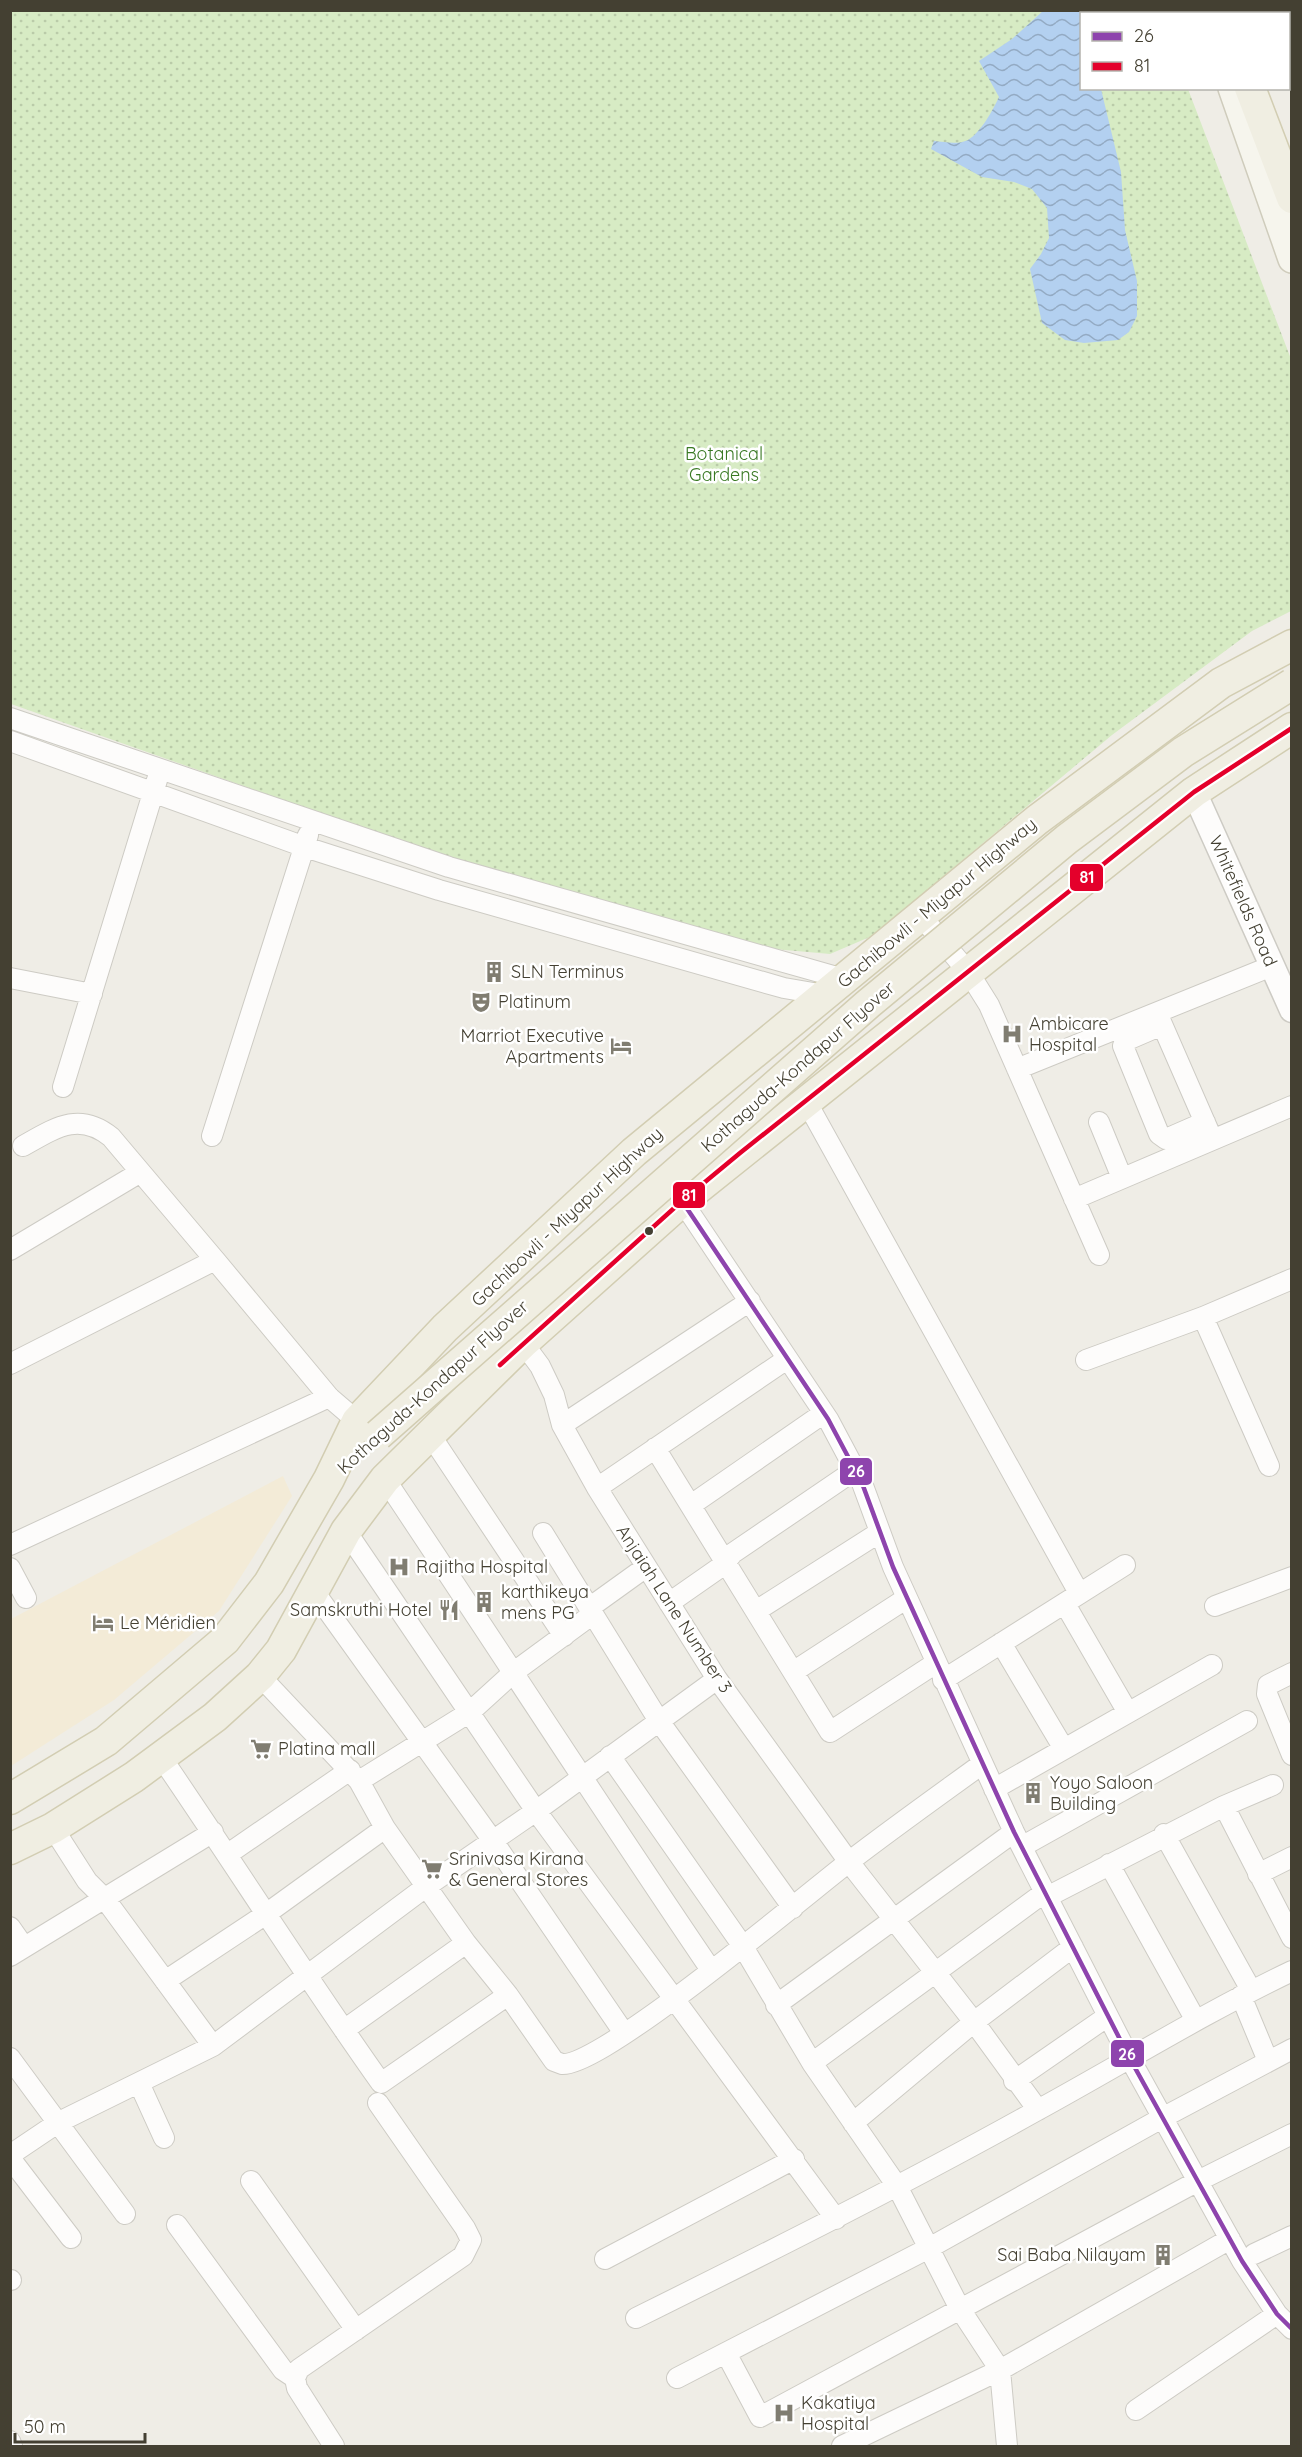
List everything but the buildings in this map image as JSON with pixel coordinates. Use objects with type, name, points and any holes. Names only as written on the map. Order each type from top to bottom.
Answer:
[{"type":"main road","points":[[1233,90],[1292,259]]},
{"type":"main road","points":[[1251,90],[1292,198]]},
{"type":"main road","points":[[1266,90],[1292,157]]},
{"type":"main road","name":"Gachibowli - Miyapur Highway","points":[[368,1428],[445,1328],[634,1152],[1037,820],[1221,682],[1292,645]]},
{"type":"main road","name":"Kothaguda-Kondapur Flyover","points":[[106,1741],[225,1640],[269,1583],[329,1479],[368,1428],[1066,839],[1183,752],[1292,684]]},
{"type":"main road","points":[[10,1849],[52,1828],[134,1777],[215,1718],[260,1676],[281,1650],[346,1531],[385,1479],[429,1432],[523,1343],[682,1201],[1194,792],[1292,728]]},
{"type":"main road","points":[[10,1799],[67,1767],[106,1741],[134,1777]]},
{"type":"main road","points":[[67,1767],[94,1802]]},
{"type":"street","points":[[10,718],[449,867],[834,987]]},
{"type":"street","points":[[10,741],[305,847],[439,890],[784,988],[834,987]]},
{"type":"street","points":[[63,1087],[161,769]]},
{"type":"street","name":"Whitefields Road","points":[[1194,792],[1292,1010]]},
{"type":"street","points":[[212,1136],[313,821]]},
{"type":"street","points":[[921,916],[969,973],[989,1005],[1099,1255]]},
{"type":"street","points":[[1272,966],[1159,1019],[1125,1041],[1123,1046],[1159,1134],[1167,1138],[1208,1131],[1292,1106]]},
{"type":"street","points":[[10,978],[92,994]]},
{"type":"street","points":[[1017,1069],[1111,1031],[1159,1019]]},
{"type":"street","points":[[1159,1019],[1208,1131]]},
{"type":"street","points":[[1111,1031],[1164,1153]]},
{"type":"street","points":[[806,1101],[1072,1599],[1128,1711]]},
{"type":"street","points":[[1099,1122],[1123,1171]]},
{"type":"street","points":[[23,1146],[55,1128],[87,1123],[100,1128],[111,1137],[329,1397],[368,1428]]},
{"type":"street","points":[[1074,1199],[1123,1171],[1208,1131]]},
{"type":"street","points":[[10,1250],[139,1173]]},
{"type":"street","points":[[682,1201],[824,1413],[855,1470],[939,1672],[1018,1839],[1108,2016],[1230,2239],[1277,2314],[1292,2329]]},
{"type":"street","points":[[10,1364],[215,1260]]},
{"type":"street","points":[[1086,1360],[1203,1317],[1292,1279]]},
{"type":"street","points":[[562,1425],[750,1302]]},
{"type":"street","points":[[1203,1317],[1269,1466]]},
{"type":"street","name":"Anjaiah Lane Number 3","points":[[523,1343],[540,1366],[554,1395],[562,1425],[597,1488],[717,1679],[849,1862],[974,2022],[1014,2081],[1038,2110]]},
{"type":"street","points":[[597,1488],[788,1359]]},
{"type":"street","points":[[10,1545],[329,1397]]},
{"type":"street","points":[[691,1505],[824,1413]]},
{"type":"street","points":[[429,1432],[564,1636]]},
{"type":"street","points":[[655,1448],[830,1732],[939,1672],[1001,1643],[1125,1565]]},
{"type":"street","points":[[669,1603],[726,1561],[733,1553],[855,1470]]},
{"type":"street","points":[[385,1479],[514,1672],[581,1778],[711,1970]]},
{"type":"street","points":[[346,1531],[536,1811],[836,2219]]},
{"type":"street","points":[[756,1611],[880,1532]]},
{"type":"street","points":[[543,1533],[659,1721],[793,1908]]},
{"type":"street","points":[[228,1854],[354,1775],[421,1741],[470,1712],[514,1672],[564,1636],[646,1567]]},
{"type":"street","points":[[10,1568],[27,1599]]},
{"type":"street","points":[[1215,1606],[1292,1577]]},
{"type":"street","points":[[313,1590],[493,1841],[624,2033]]},
{"type":"street","points":[[793,1672],[907,1598]]},
{"type":"street","points":[[1001,1643],[1064,1749]]},
{"type":"street","points":[[994,1789],[1212,1665]]},
{"type":"street","points":[[260,1676],[354,1775],[385,1828],[466,1943],[508,1995],[554,2061],[562,2064],[589,2055],[676,1999],[849,1862],[982,1764]]},
{"type":"street","points":[[1284,1676],[1268,1685],[1267,1694],[1292,1755]]},
{"type":"street","points":[[71,2238],[10,2157],[59,2121],[213,2046],[427,1886],[536,1811],[717,1679]]},
{"type":"street","points":[[776,2005],[893,1920],[1018,1839],[1247,1721]]},
{"type":"street","points":[[610,1756],[742,1945],[812,2062],[897,2186],[960,2309],[1000,2370],[1007,2446]]},
{"type":"street","points":[[161,1757],[228,1854],[306,1977],[381,2083],[508,1995]]},
{"type":"street","points":[[812,2062],[1046,1894],[1109,1864],[1164,1834],[1273,1785]]},
{"type":"street","points":[[1224,1806],[1292,1938]]},
{"type":"street","points":[[52,1828],[87,1881],[105,1899],[213,2046]]},
{"type":"street","points":[[165,1981],[266,1914],[385,1828]]},
{"type":"street","points":[[10,1927],[17,1952],[213,1832]]},
{"type":"street","points":[[1164,1834],[1246,1993],[1268,2061]]},
{"type":"street","points":[[1258,1874],[1292,1857]]},
{"type":"street","points":[[1109,1864],[1195,2019]]},
{"type":"street","points":[[344,2030],[466,1943]]},
{"type":"street","points":[[854,2123],[974,2022],[1073,1947]]},
{"type":"street","points":[[636,2318],[836,2219],[1038,2110],[1195,2019],[1292,1971]]},
{"type":"street","points":[[1014,2081],[1108,2016]]},
{"type":"street","points":[[677,2378],[929,2248],[1162,2118],[1292,2049]]},
{"type":"street","points":[[10,2058],[59,2121],[125,2214]]},
{"type":"street","points":[[138,2083],[164,2138]]},
{"type":"street","points":[[295,2378],[299,2369],[463,2256],[471,2240],[378,2103]]},
{"type":"street","points":[[726,2353],[760,2417],[1198,2181],[1292,2134]]},
{"type":"street","points":[[605,2259],[794,2159]]},
{"type":"street","points":[[250,2181],[356,2330]]},
{"type":"street","points":[[177,2225],[283,2370],[295,2378],[302,2398],[334,2446]]},
{"type":"street","points":[[1254,2254],[1292,2236]]},
{"type":"street","points":[[842,2446],[869,2440],[1000,2370],[1230,2239]]},
{"type":"street","points":[[1136,2410],[1277,2314]]},
{"type":"street","points":[[10,2441],[12,2446]]},
{"type":"shaded area","points":[[283,1476],[292,1496],[219,1611],[114,1700],[11,1766],[11,1619]]},
{"type":"green space","name":"Botanical Gardens","points":[[11,11],[1171,11],[1080,12],[1080,90],[1188,90],[1291,359],[1291,611],[1252,631],[1112,735],[872,936],[830,954],[774,949],[450,859],[11,704]]},
{"type":"water","points":[[1044,10],[1079,11],[1080,13],[1080,90],[1101,90],[1121,172],[1125,230],[1137,281],[1137,316],[1129,332],[1118,340],[1084,343],[1065,340],[1042,323],[1030,269],[1049,238],[1047,208],[1032,189],[1014,182],[982,177],[931,149],[934,141],[964,142],[982,126],[999,97],[979,61],[1012,39]]},
{"type":"transit line","name":"81","points":[[500,1365],[682,1201],[740,1153],[1194,792],[1292,728]]},
{"type":"transit line","name":"26","points":[[682,1201],[828,1419],[862,1483],[893,1567],[1014,1832],[1129,2057],[1242,2261],[1277,2314],[1292,2329]]},
{"type":"place","name":"SLN Terminus","points":[[494,972]]},
{"type":"place","name":"Platinum","points":[[481,1002]]},
{"type":"place","name":"Ambicare Hospital","points":[[1012,1034]]},
{"type":"place","name":"Marriot Executive Apartments","points":[[621,1046]]},
{"type":"place","name":"Rajitha Hospital","points":[[399,1567]]},
{"type":"place","name":"karthikeya mens PG","points":[[484,1602]]},
{"type":"place","name":"Samskruthi Hotel","points":[[449,1610]]},
{"type":"place","name":"Le Méridien","points":[[103,1623]]},
{"type":"place","name":"Platina mall","points":[[261,1749]]},
{"type":"place","name":"Yoyo Saloon Building","points":[[1033,1793]]},
{"type":"place","name":"Srinivasa Kirana & General Stores","points":[[432,1869]]},
{"type":"place","name":"Sai Baba Nilayam","points":[[1163,2255]]},
{"type":"place","name":"Kakatiya Hospital","points":[[784,2413]]}]
